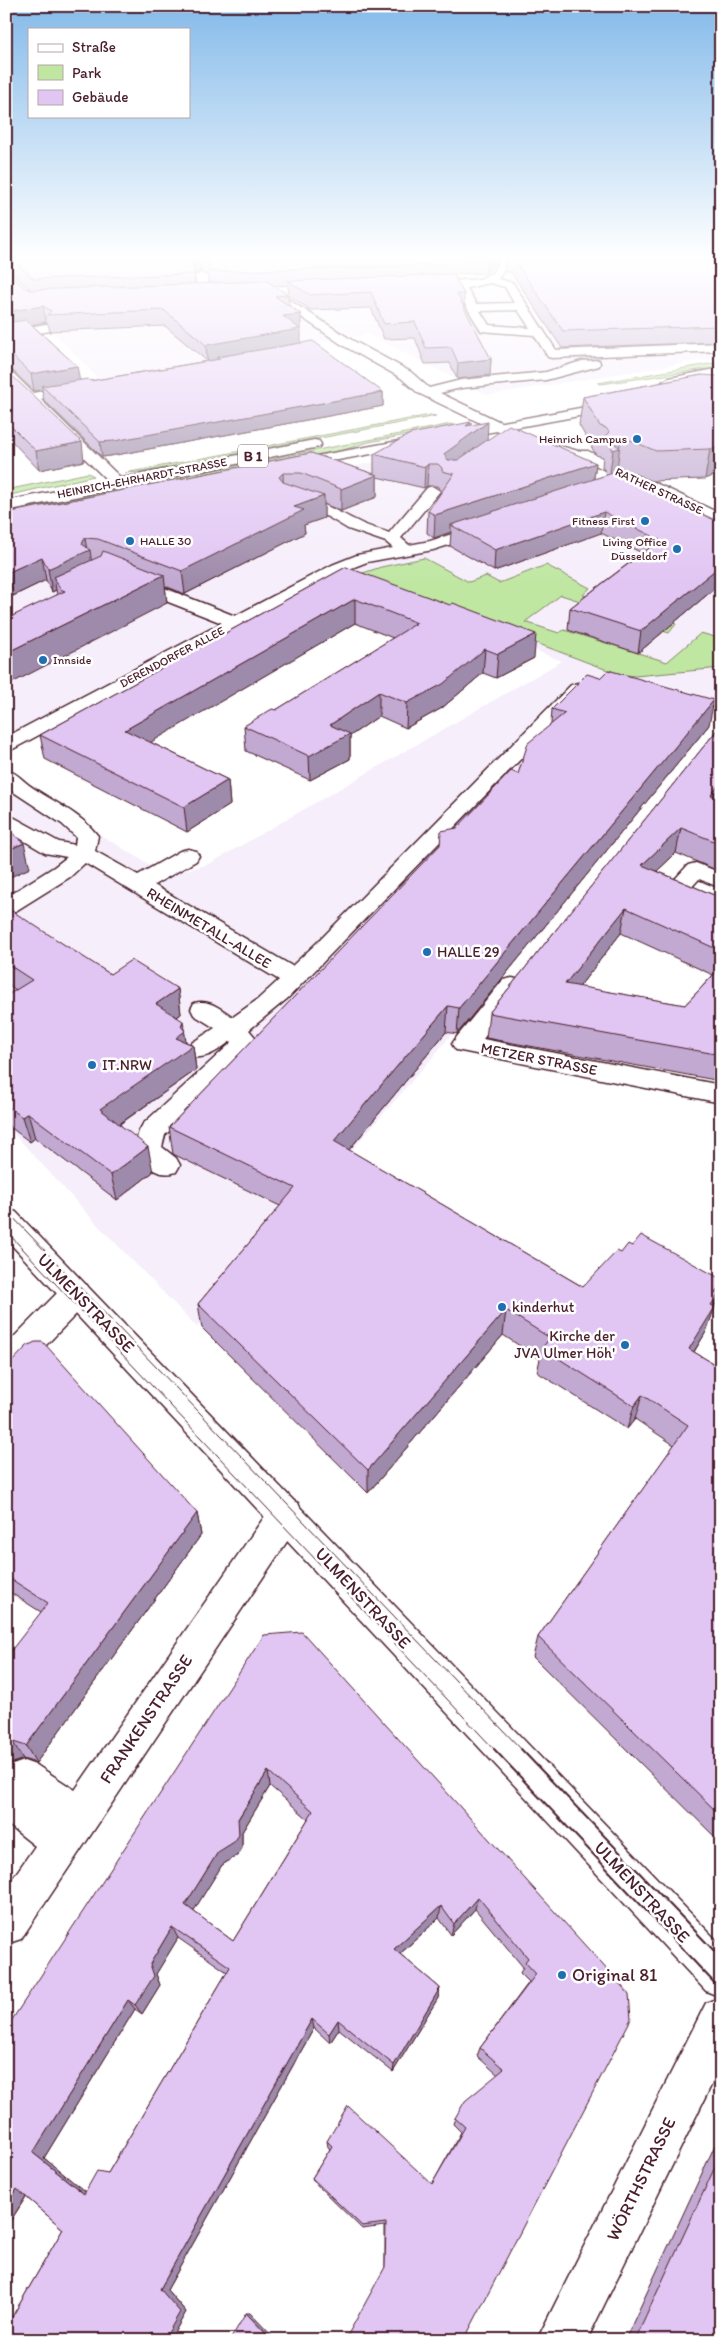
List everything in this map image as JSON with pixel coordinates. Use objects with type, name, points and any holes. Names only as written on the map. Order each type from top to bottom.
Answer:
[{"type":"street","points":[[389,365],[406,375],[429,392],[476,415]]},
{"type":"street","points":[[429,392],[461,384],[559,374],[580,365]]},
{"type":"street","points":[[656,384],[721,372]]},
{"type":"street","points":[[30,397],[95,386],[81,373]]},
{"type":"street","points":[[6,374],[118,483]]},
{"type":"street","points":[[406,375],[472,398]]},
{"type":"street","name":"B 1","points":[[452,419],[476,415],[522,422],[635,402]]},
{"type":"street","name":"B 1","points":[[277,468],[499,419]]},
{"type":"street","name":"RATHER STRASSE","points":[[499,419],[531,442],[597,462]]},
{"type":"street","name":"RATHER STRASSE","points":[[522,422],[633,480],[721,520]]},
{"type":"street","name":"HEINRICH-EHRHARDT-STRASSE","points":[[6,506],[328,442]]},
{"type":"street","points":[[608,488],[633,480]]},
{"type":"street","name":"HEINRICH-EHRHARDT-STRASSE","points":[[96,503],[170,488]]},
{"type":"street","points":[[392,539],[432,491]]},
{"type":"street","points":[[284,503],[324,522],[354,526],[440,559]]},
{"type":"street","name":"DERENDORFER ALLEE","points":[[6,745],[338,568],[363,558],[414,549],[502,523]]},
{"type":"street","points":[[338,568],[357,576]]},
{"type":"street","points":[[112,573],[237,622]]},
{"type":"street","points":[[199,1050],[271,1002],[587,680]]},
{"type":"street","points":[[6,776],[21,789],[69,820],[88,836],[84,854],[62,872],[6,907]]},
{"type":"street","name":"RHEINMETALL-ALLEE","points":[[6,820],[52,848],[84,854],[294,978]]},
{"type":"street","points":[[137,885],[188,856]]},
{"type":"street","points":[[721,881],[696,870],[673,893],[721,913]]},
{"type":"street","name":"METZER STRASSE","points":[[524,970],[465,1044],[721,1094]]},
{"type":"street","points":[[166,1165],[148,1150],[152,1131],[247,1043],[233,1028],[203,1009]]},
{"type":"street","name":"ULMENSTRASSE","points":[[6,1220],[721,1976]]},
{"type":"street","points":[[6,1366],[76,1294]]},
{"type":"street","name":"FRANKENSTRASSE","points":[[6,1924],[286,1514]]},
{"type":"street","points":[[16,1791],[71,1829]]},
{"type":"street","name":"WÖRTHSTRASSE","points":[[560,2340],[721,2018]]},
{"type":"shaded area","points":[[86,365],[184,365],[100,380]]},
{"type":"shaded area","points":[[429,365],[669,365],[488,395]]},
{"type":"shaded area","points":[[476,442],[721,542],[721,707],[432,1058],[197,1327],[94,1221],[6,1125],[6,778],[167,875],[209,864],[562,661],[344,573],[6,745],[6,535]]},
{"type":"green space","points":[[701,365],[721,365],[721,367],[598,383]]},
{"type":"green space","points":[[430,415],[436,416],[143,472],[125,473]]},
{"type":"green space","points":[[451,424],[455,426],[369,442],[343,450],[186,479],[6,516],[6,512],[60,500]]},
{"type":"green space","points":[[88,473],[94,476],[6,496],[6,490]]},
{"type":"green space","points":[[424,558],[469,582],[486,576],[499,583],[546,565],[590,588],[583,595],[676,624],[669,633],[591,609],[596,606],[561,595],[525,622],[559,633],[564,630],[667,662],[701,633],[721,639],[721,668],[635,676],[618,674],[357,575],[381,567]]},
{"type":"building","points":[[22,365],[77,366],[31,374]]},
{"type":"building","points":[[182,365],[347,365],[383,392],[100,442],[42,386],[88,379],[90,381]]},
{"type":"building","points":[[6,370],[82,442],[36,451],[6,421]]},
{"type":"building","points":[[702,375],[721,375],[721,446],[710,449],[656,451],[621,436],[611,441],[620,448],[613,450],[605,436],[609,432],[606,428],[600,426],[583,397]]},
{"type":"building","points":[[471,422],[466,426],[488,422],[444,454],[448,460],[458,460],[509,425],[596,463],[435,515],[428,511],[454,474],[442,471],[438,464],[428,464],[425,467],[374,454],[410,434]]},
{"type":"building","points":[[311,453],[377,475],[341,489],[301,473],[283,473],[279,477],[283,482],[324,496],[294,507],[304,510],[182,571],[98,539],[85,538],[82,544],[90,550],[48,569],[42,557],[6,572],[6,513]]},
{"type":"building","points":[[613,473],[721,523],[721,565],[641,631],[570,608],[660,540],[604,512],[495,550],[451,525]]},
{"type":"building","points":[[103,551],[164,575],[6,653],[6,619],[65,591],[60,589],[54,577],[101,556]]},
{"type":"building","points":[[346,567],[450,605],[453,603],[536,634],[498,654],[485,649],[443,684],[407,703],[379,692],[330,725],[350,734],[309,756],[244,726],[272,709],[276,710],[417,623],[355,599],[125,730],[228,780],[184,807],[40,735]]},
{"type":"building","points":[[608,670],[714,700],[459,1008],[448,1006],[334,1141],[583,1287],[617,1251],[621,1253],[628,1244],[632,1246],[641,1235],[721,1279],[721,1285],[715,1293],[718,1295],[711,1305],[715,1307],[689,1349],[721,1368],[721,1816],[538,1637],[688,1425],[642,1395],[634,1406],[542,1348],[550,1338],[506,1310],[368,1470],[198,1304],[295,1188],[169,1127],[440,845],[441,831],[457,828],[511,771],[518,774],[528,743],[565,713],[552,709],[587,674],[600,678]]},
{"type":"building","points":[[721,725],[721,782],[711,795],[721,799],[721,844],[681,828],[642,865],[721,898],[721,951],[626,908],[565,984],[685,1005],[721,967],[721,1055],[489,1013]]},
{"type":"building","points":[[6,828],[24,843],[6,851]]},
{"type":"building","name":"IT.NRW","points":[[9,909],[110,974],[131,960],[178,989],[156,1004],[183,1021],[181,1026],[185,1031],[176,1038],[193,1045],[100,1109],[148,1147],[111,1175],[28,1113],[22,1117],[6,1105],[6,996],[32,980],[6,963],[6,911]]},
{"type":"building","points":[[35,1342],[43,1342],[197,1513],[26,1746],[13,1742],[6,1745],[6,1657],[48,1603],[6,1576],[6,1368],[27,1346]]},
{"type":"building","points":[[302,1632],[629,1994],[631,2019],[464,2340],[345,2340],[385,2267],[386,2223],[362,2226],[312,2178],[332,2146],[327,2141],[348,2106],[432,2184],[465,2127],[455,2118],[465,2101],[504,2069],[480,2048],[536,1974],[525,1962],[528,1958],[478,1897],[454,1924],[441,1906],[394,1949],[440,1988],[394,2065],[338,2020],[329,2034],[312,2019],[160,2289],[180,2312],[164,2340],[161,2340],[152,2332],[147,2340],[6,2340],[6,2323],[8,2324],[63,2229],[17,2189],[6,2206],[6,2029],[264,1635]],"holes":[[[268,1771],[313,1811],[233,1941],[185,1905],[218,1852],[234,1842],[239,1835],[238,1819]],[[172,1927],[230,1967],[108,2173],[97,2171],[84,2194],[33,2153],[128,2000],[135,2005],[154,1976],[150,1964]]]},
{"type":"building","points":[[721,2154],[721,2340],[635,2340]]},
{"type":"building","points":[[246,2313],[272,2340],[230,2340]]},
{"type":"tram line","points":[[6,1210],[522,1750]]},
{"type":"tram line","points":[[6,1231],[495,1750]]},
{"type":"tram line","points":[[494,1749],[721,1990]]},
{"type":"tram line","points":[[521,1749],[721,1958]]},
{"type":"place","name":"Heinrich Campus","points":[[637,439]]},
{"type":"place","name":"Fitness First","points":[[645,521]]},
{"type":"place","name":"HALLE 30","points":[[130,541]]},
{"type":"place","name":"Living Office Düsseldorf","points":[[677,549]]},
{"type":"place","name":"Innside","points":[[43,660]]},
{"type":"place","name":"HALLE 29","points":[[427,952]]},
{"type":"place","name":"IT.NRW","points":[[92,1065]]},
{"type":"place","name":"kinderhut","points":[[502,1307]]},
{"type":"place","name":"Kirche der JVA Ulmer Höh'","points":[[625,1345]]},
{"type":"place","name":"Original 81","points":[[562,1975]]}]
